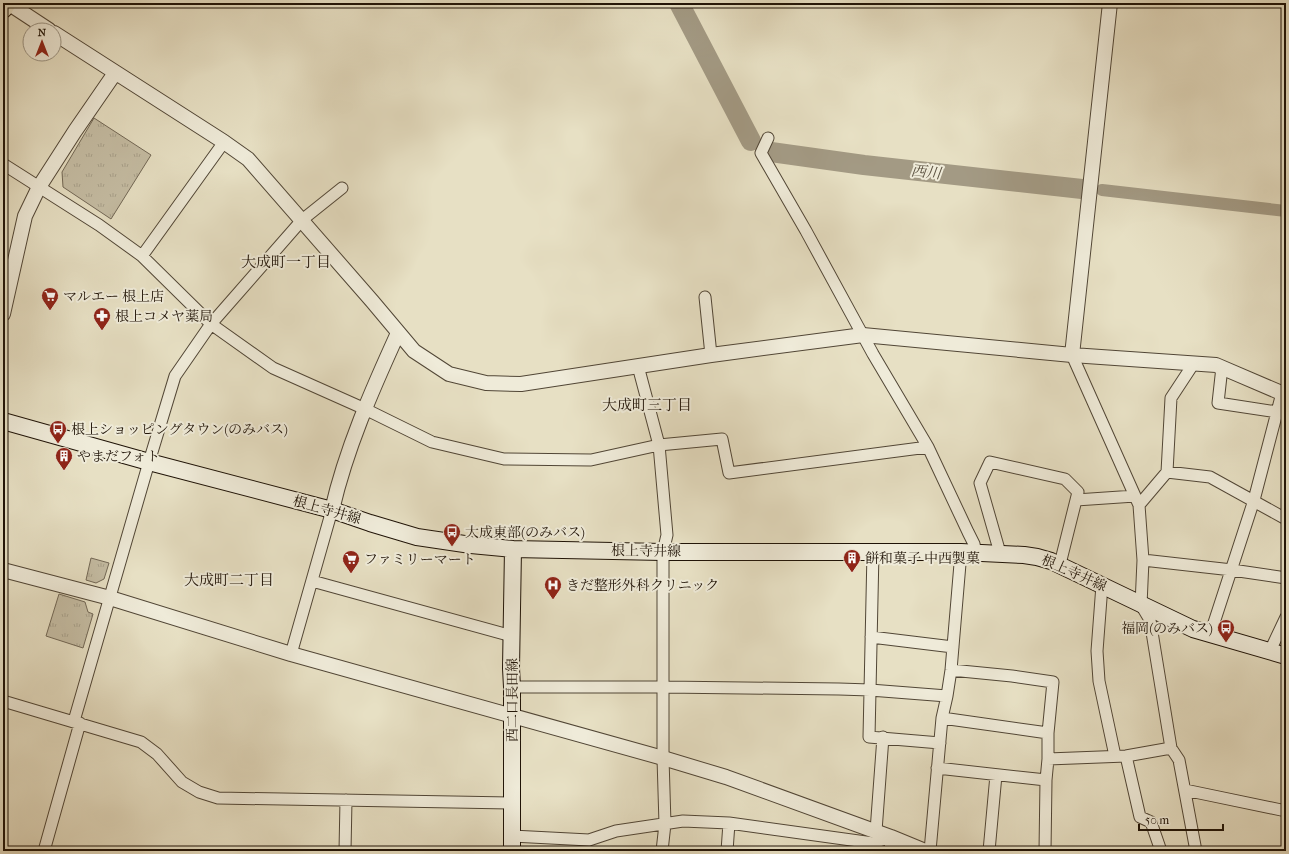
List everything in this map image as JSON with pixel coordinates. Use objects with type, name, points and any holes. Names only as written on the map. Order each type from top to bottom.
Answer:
[{"type":"main road","points":[[3,9],[8,3]]},
{"type":"main road","name":"根上寺井線","points":[[3,421],[149,462],[332,510],[370,523],[417,536],[471,545],[513,549],[664,552],[968,553],[1037,557],[1060,564],[1141,605],[1193,629],[1286,656]]},
{"type":"main road","name":"西二口長田線","points":[[512,844],[513,549]]},
{"type":"street","points":[[8,3],[37,22]]},
{"type":"street","points":[[1110,3],[1072,355],[1137,501],[1144,560],[1141,605],[1150,620],[1171,748],[1179,760],[1196,851]]},
{"type":"street","points":[[62,38],[248,159],[414,351],[449,374],[486,383],[521,384],[711,355],[863,335],[1072,355],[1216,365],[1284,394],[1277,412],[1254,500],[1210,635]]},
{"type":"street","points":[[3,314],[25,216],[39,187],[115,73]]},
{"type":"street","points":[[768,138],[761,153],[863,335],[928,447],[971,538],[953,647],[947,696],[942,718],[930,851]]},
{"type":"street","points":[[142,256],[224,142]]},
{"type":"street","points":[[3,164],[99,225],[142,256],[211,324],[272,368],[432,442],[504,459],[591,460],[659,445],[722,439],[729,472],[928,447]]},
{"type":"street","points":[[44,851],[110,598],[175,376],[211,324],[302,220],[342,188]]},
{"type":"street","points":[[705,297],[711,355]]},
{"type":"street","points":[[291,654],[332,510],[339,478],[365,410],[398,333]]},
{"type":"street","points":[[1076,500],[1137,501],[1167,472],[1171,398],[1194,363]]},
{"type":"street","points":[[638,366],[659,445],[667,535],[664,552],[663,758],[665,824],[662,851]]},
{"type":"street","points":[[1222,367],[1218,403],[1277,412]]},
{"type":"street","points":[[1000,554],[980,483],[990,462],[1065,479],[1078,492],[1060,564]]},
{"type":"street","points":[[1167,472],[1210,477],[1286,519]]},
{"type":"street","points":[[873,552],[869,737],[940,743]]},
{"type":"street","points":[[1144,560],[1286,578]]},
{"type":"street","points":[[3,570],[110,598],[291,654],[726,777],[876,831],[924,851]]},
{"type":"street","points":[[312,581],[512,636]]},
{"type":"street","points":[[1102,585],[1098,651],[1099,681],[1140,817],[1151,822],[1161,851]]},
{"type":"street","points":[[1270,651],[1286,617]]},
{"type":"street","points":[[871,637],[953,647]]},
{"type":"street","points":[[951,670],[1053,682],[1048,733],[1045,851]]},
{"type":"street","points":[[512,687],[664,687],[870,690],[947,696]]},
{"type":"street","points":[[3,701],[141,742],[157,754],[182,782],[199,792],[218,798],[512,804]]},
{"type":"street","points":[[942,718],[1048,733]]},
{"type":"street","points":[[876,831],[883,737]]},
{"type":"street","points":[[1048,759],[1121,756],[1171,748]]},
{"type":"street","points":[[937,768],[1046,780]]},
{"type":"street","points":[[989,851],[996,775]]},
{"type":"street","points":[[1184,790],[1286,811]]},
{"type":"street","points":[[345,851],[346,800]]},
{"type":"street","points":[[512,844],[589,840],[616,831],[682,821],[729,823],[872,843],[891,837]]},
{"type":"street","points":[[727,851],[729,823]]},
{"type":"street","points":[[890,851],[891,837]]},
{"type":"green space","points":[[94,118],[151,155],[111,219],[63,187],[62,172]]},
{"type":"green space","points":[[91,558],[109,563],[104,579],[96,583],[86,580]]},
{"type":"green space","points":[[59,594],[85,602],[88,612],[93,614],[83,648],[46,636]]},
{"type":"waterway","name":"西川","points":[[679,3],[751,141]]},
{"type":"waterway","name":"西川","points":[[771,152],[864,165],[1082,189]]},
{"type":"waterway","points":[[1102,190],[1286,211]]},
{"type":"place","name":"マルエー 根上店","points":[[50,311]]},
{"type":"place","name":"根上コメヤ薬局","points":[[102,331]]},
{"type":"place","name":"根上ショッピングタウン(のみバス)","points":[[58,444]]},
{"type":"place","name":"やまだフォト","points":[[64,471]]},
{"type":"place","name":"大成東部(のみバス)","points":[[452,547]]},
{"type":"place","name":"餅和菓子 中西製菓","points":[[852,573]]},
{"type":"place","name":"ファミリーマート","points":[[351,574]]},
{"type":"place","name":"きだ整形外科クリニック","points":[[553,600]]},
{"type":"place","name":"福岡(のみバス)","points":[[1226,643]]},
{"type":"district","name":"大成町一丁目","points":[[286,262]]},
{"type":"district","name":"大成町三丁目","points":[[647,405]]},
{"type":"district","name":"大成町二丁目","points":[[229,580]]}]
